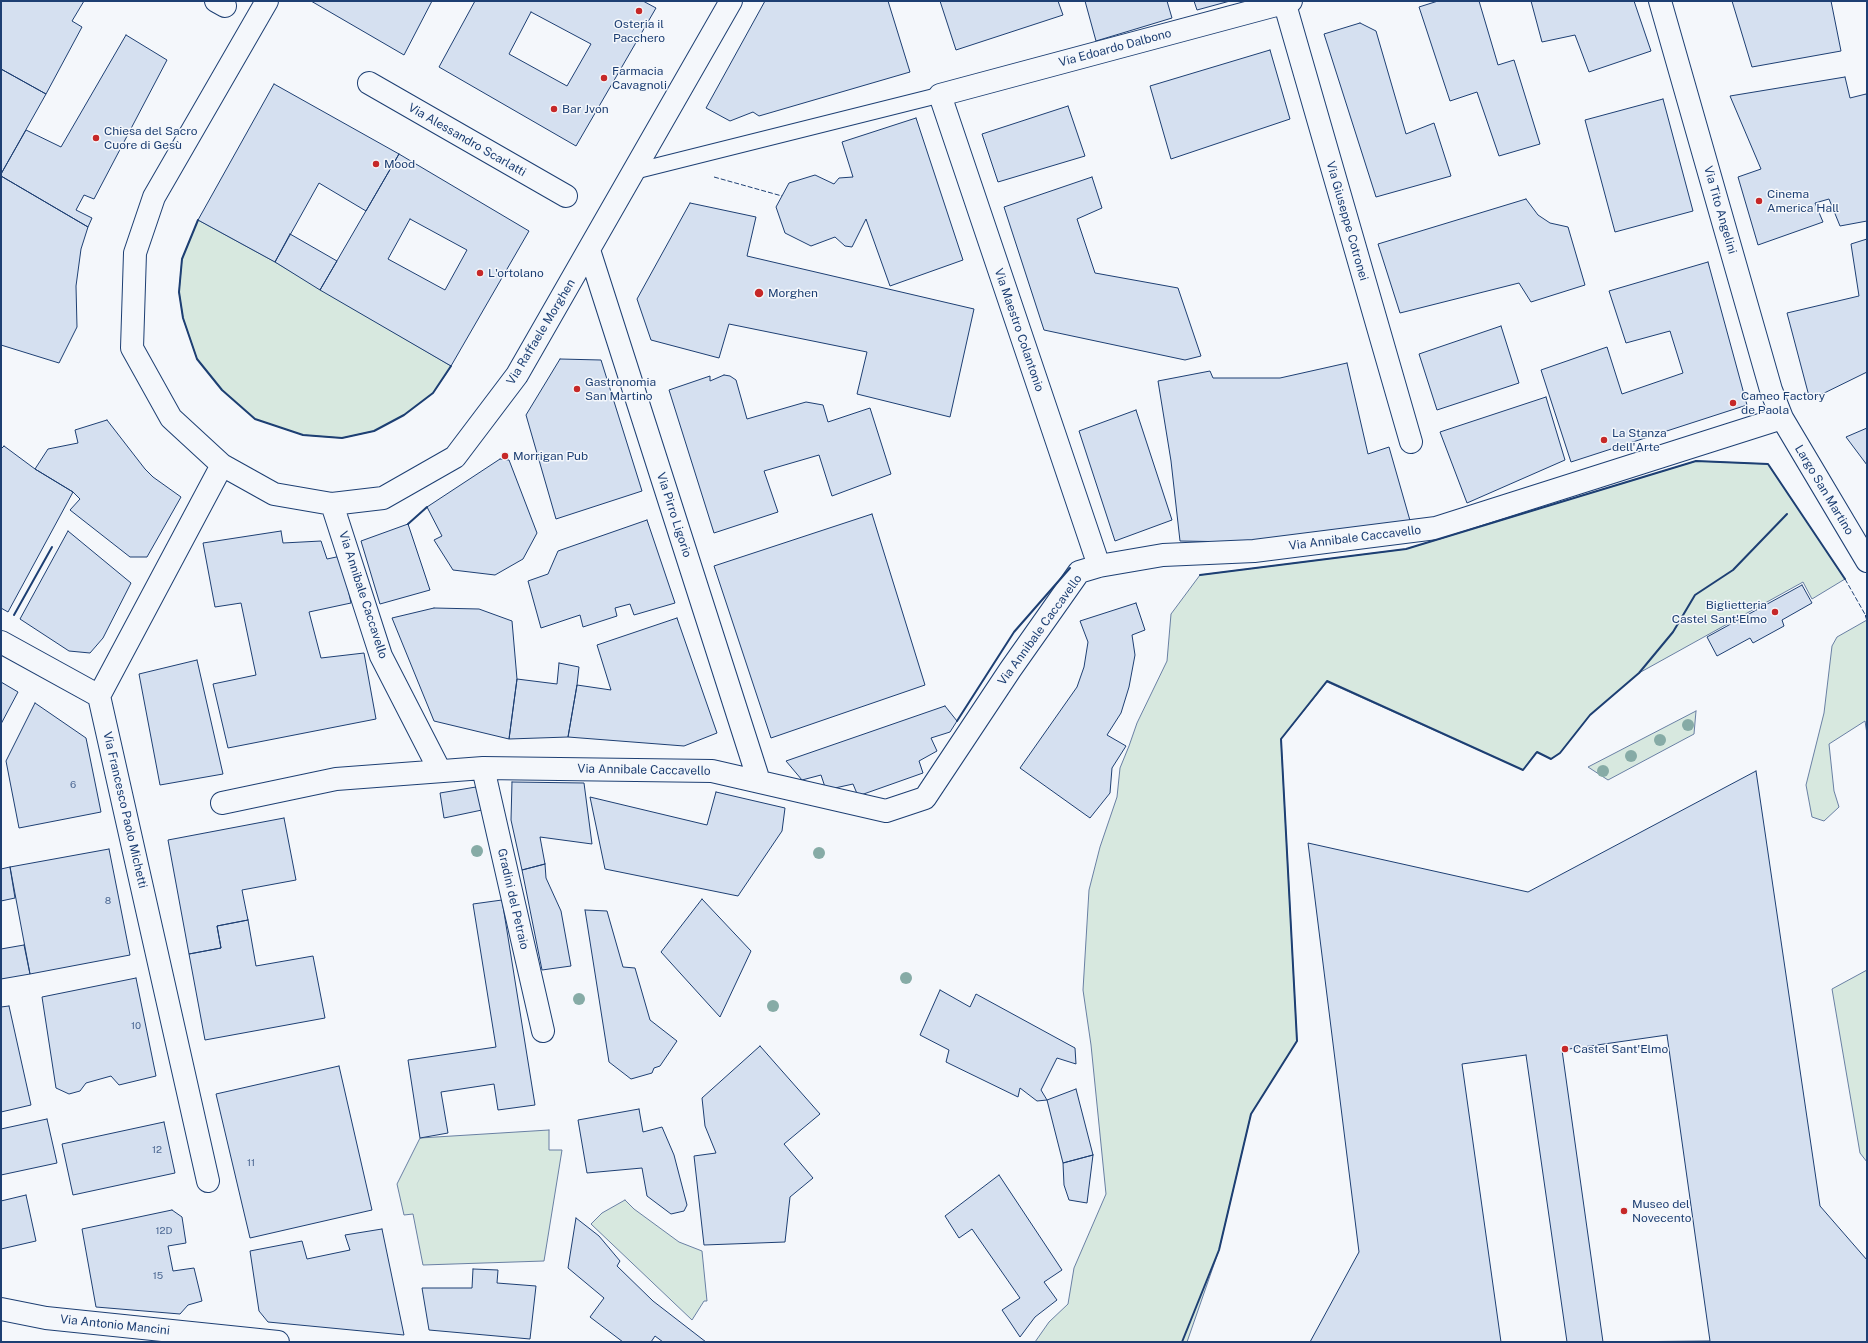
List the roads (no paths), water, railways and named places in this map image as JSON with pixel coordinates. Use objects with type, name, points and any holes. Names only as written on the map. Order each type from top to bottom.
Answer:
[{"type":"street","name":"Via Raffaele Morghen","points":[[267,1],[154,197],[135,253],[132,348],[171,418],[222,464],[274,494],[332,504],[383,498],[455,457],[517,375],[636,171],[732,1]]},
{"type":"street","name":"Via Tito Angelini","points":[[1660,1],[1771,390],[1782,418]]},
{"type":"street","name":"Via Edoardo Dalbono","points":[[940,95],[1286,2]]},
{"type":"street","name":"Via Giuseppe Cotronei","points":[[1286,2],[1411,442]]},
{"type":"street","name":"Via Alessandro Scarlatti","points":[[368,83],[566,196]]},
{"type":"street","name":"Via Maestro Colantonio","points":[[940,95],[1099,566]]},
{"type":"street","name":"Via Pirro Ligorio","points":[[589,250],[759,781]]},
{"type":"street","name":"Largo San Martino","points":[[1782,418],[1867,561]]},
{"type":"street","name":"Via Annibale Caccavello","points":[[222,804],[336,779],[483,768],[712,770],[886,811],[925,798],[1010,670],[1079,572],[1099,566],[1163,555],[1254,551],[1436,528],[1782,418]]},
{"type":"street","points":[[1,642],[100,696],[222,464]]},
{"type":"street","name":"Via Annibale Caccavello","points":[[332,504],[381,656],[440,771]]},
{"type":"street","name":"Via Francesco Paolo Michetti","points":[[100,696],[208,1180]]},
{"type":"street","name":"Gradini del Petraio","points":[[483,768],[543,1031]]},
{"type":"street","name":"Via Antonio Mancini","points":[[1,1309],[46,1318],[278,1342]]},
{"type":"lane","points":[[636,171],[940,95]]},
{"type":"place","name":"Osteria il Pacchero","points":[[639,11]]},
{"type":"place","name":"Farmacia Cavagnoli","points":[[604,78]]},
{"type":"place","name":"Bar Jvon","points":[[554,109]]},
{"type":"place","name":"Chiesa del Sacro Cuore di Gesù","points":[[96,138]]},
{"type":"place","name":"Mood","points":[[376,164]]},
{"type":"place","name":"Cinema America Hall","points":[[1759,201]]},
{"type":"place","name":"L'ortolano","points":[[480,273]]},
{"type":"place","name":"Morghen","points":[[759,293]]},
{"type":"place","name":"Gastronomia San Martino","points":[[577,389]]},
{"type":"place","name":"Cameo Factory de Paola","points":[[1733,403]]},
{"type":"place","name":"La Stanza dell'Arte","points":[[1604,440]]},
{"type":"place","name":"Morrigan Pub","points":[[505,456]]},
{"type":"place","name":"Biglietteria Castel Sant'Elmo","points":[[1775,612]]},
{"type":"place","name":"Castel Sant'Elmo","points":[[1565,1049]]},
{"type":"place","name":"Museo del Novecento","points":[[1624,1211]]}]
